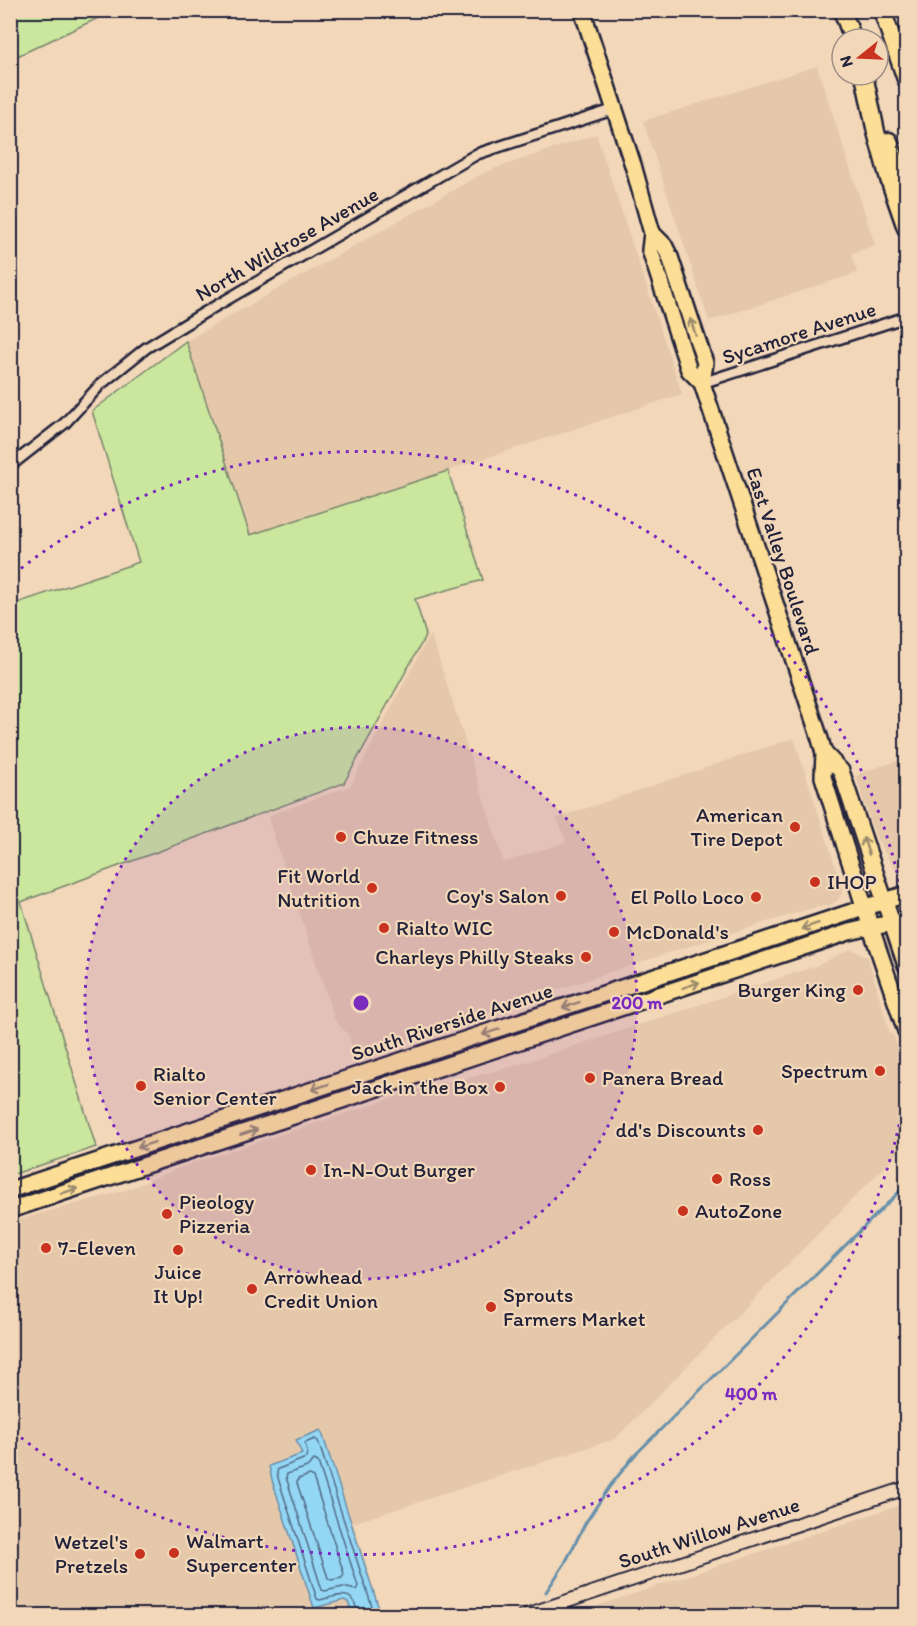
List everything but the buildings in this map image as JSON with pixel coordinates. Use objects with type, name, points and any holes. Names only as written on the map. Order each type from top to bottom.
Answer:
[{"type":"highway","points":[[842,10],[848,27]]},
{"type":"highway","points":[[882,10],[906,79]]},
{"type":"highway","points":[[867,87],[878,141],[906,228]]},
{"type":"highway","points":[[869,87],[906,191]]},
{"type":"main road","points":[[582,10],[615,108]]},
{"type":"main road","name":"East Valley Boulevard","points":[[615,108],[652,233],[664,245],[670,257],[705,363],[702,383],[824,753],[823,777],[906,1031]]},
{"type":"main road","name":"East Valley Boulevard","points":[[824,753],[841,771],[893,914],[906,965]]},
{"type":"main road","name":"South Riverside Avenue","points":[[893,914],[906,894]]},
{"type":"main road","name":"South Riverside Avenue","points":[[10,1190],[398,1062],[868,917],[893,914]]},
{"type":"main road","name":"South Riverside Avenue","points":[[10,1210],[767,959],[868,917],[893,914]]},
{"type":"main road","points":[[345,1100],[346,1093],[351,1088],[389,1073],[398,1062]]},
{"type":"street","name":"North Wildrose Avenue","points":[[10,466],[65,423],[101,384],[146,348],[202,314],[477,154],[615,108]]},
{"type":"street","name":"Sycamore Avenue","points":[[702,383],[906,317]]},
{"type":"street","name":"South Willow Avenue","points":[[523,1616],[906,1488]]},
{"type":"shaded area","points":[[817,66],[875,245],[851,254],[857,273],[709,321],[643,121]]},
{"type":"shaded area","points":[[596,134],[682,394],[250,535],[186,341],[485,172]]},
{"type":"shaded area","points":[[431,635],[504,862],[566,842],[557,818],[794,738],[842,887],[838,900],[833,904],[809,909],[671,952],[379,1050],[353,1049],[348,1034],[335,1021],[268,818],[275,813],[350,786]]},
{"type":"shaded area","points":[[906,758],[906,873],[897,873],[875,836],[856,777],[860,773]]},
{"type":"shaded area","points":[[851,949],[868,957],[890,1034],[894,1036],[906,1078],[906,1145],[615,1439],[353,1523],[382,1615],[11,1615],[10,1222],[126,1190],[186,1165],[442,1082],[448,1083],[520,1064],[816,966]]},
{"type":"shaded area","points":[[906,1503],[906,1615],[570,1615]]},
{"type":"green space","points":[[11,10],[113,10],[113,11],[11,59]]},
{"type":"green space","points":[[186,341],[250,535],[448,471],[483,580],[415,599],[426,635],[344,783],[21,902],[96,1147],[11,1175],[11,605],[139,562],[92,411]]},
{"type":"water","points":[[321,1430],[381,1615],[353,1615],[348,1602],[344,1600],[314,1608],[272,1480],[269,1466],[302,1454],[296,1440]]},
{"type":"waterway","points":[[546,1592],[565,1563],[586,1522],[634,1456],[906,1185]]},
{"type":"place","name":"American Tire Depot","points":[[795,827]]},
{"type":"place","name":"Chuze Fitness","points":[[341,837]]},
{"type":"place","name":"IHOP","points":[[815,882]]},
{"type":"place","name":"Fit World Nutrition","points":[[372,888]]},
{"type":"place","name":"Coy's Salon","points":[[561,896]]},
{"type":"place","name":"El Pollo Loco","points":[[756,897]]},
{"type":"place","name":"Rialto WIC","points":[[384,928]]},
{"type":"place","name":"McDonald's","points":[[614,932]]},
{"type":"place","name":"Charleys Philly Steaks","points":[[586,957]]},
{"type":"place","name":"Burger King","points":[[858,990]]},
{"type":"place","name":"Spectrum","points":[[880,1071]]},
{"type":"place","name":"Panera Bread","points":[[590,1078]]},
{"type":"place","name":"Rialto Senior Center","points":[[141,1086]]},
{"type":"place","name":"Jack in the Box","points":[[500,1087]]},
{"type":"place","name":"dd's Discounts","points":[[758,1130]]},
{"type":"place","name":"In-N-Out Burger","points":[[311,1170]]},
{"type":"place","name":"Ross","points":[[717,1179]]},
{"type":"place","name":"AutoZone","points":[[683,1211]]},
{"type":"place","name":"Pieology Pizzeria","points":[[167,1214]]},
{"type":"place","name":"7-Eleven","points":[[46,1248]]},
{"type":"place","name":"Juice It Up!","points":[[178,1250]]},
{"type":"place","name":"Arrowhead Credit Union","points":[[252,1289]]},
{"type":"place","name":"Sprouts Farmers Market","points":[[491,1307]]},
{"type":"place","name":"Walmart Supercenter","points":[[174,1553]]},
{"type":"place","name":"Wetzel's Pretzels","points":[[140,1554]]}]
